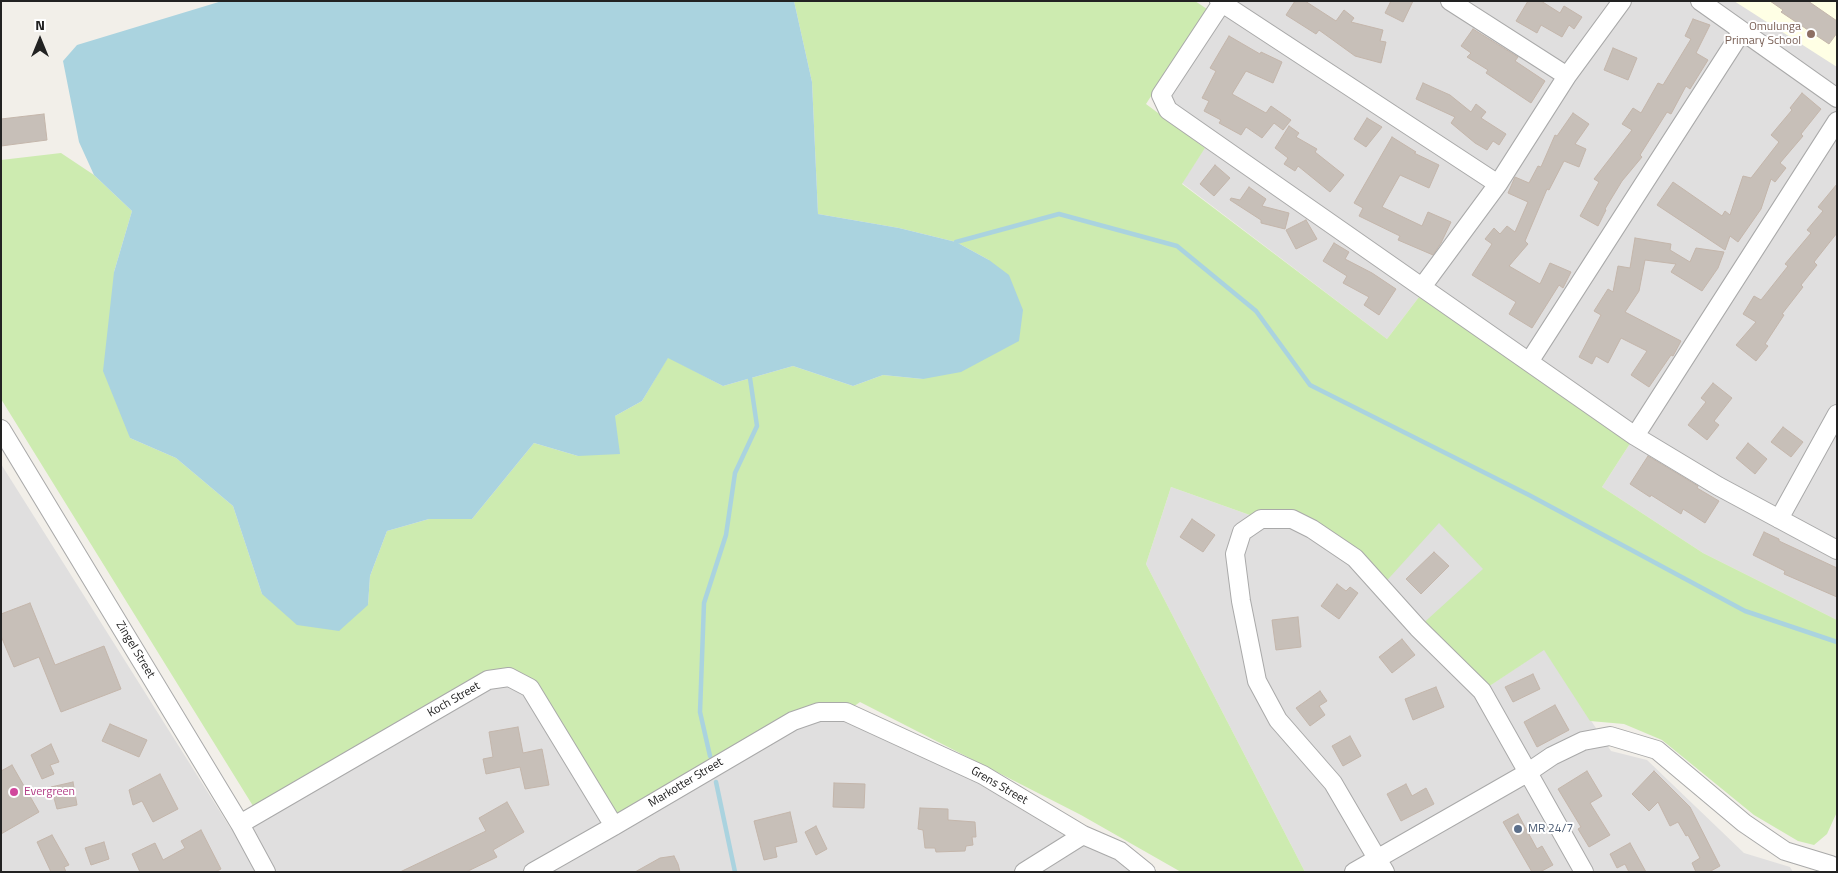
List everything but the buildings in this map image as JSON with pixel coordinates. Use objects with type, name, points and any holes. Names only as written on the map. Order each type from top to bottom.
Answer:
[{"type":"street","points":[[1450,1],[1567,76]]},
{"type":"street","points":[[1422,288],[1498,184],[1567,76],[1622,1]]},
{"type":"street","points":[[1700,1],[1837,98]]},
{"type":"street","points":[[1498,184],[1221,2],[1161,95],[1168,110],[1635,436],[1718,486],[1837,550]]},
{"type":"street","points":[[1529,362],[1742,31]]},
{"type":"street","points":[[1635,436],[1837,121]]},
{"type":"street","points":[[1779,519],[1837,414]]},
{"type":"street","name":"Zingel Street","points":[[1,429],[240,824],[266,872]]},
{"type":"street","points":[[1381,865],[1333,783],[1278,720],[1257,681],[1241,600],[1235,554],[1242,532],[1260,519],[1292,519],[1312,529],[1354,558],[1418,628],[1482,691],[1584,872]]},
{"type":"street","name":"Koch Street","points":[[240,824],[488,680],[509,677],[530,688],[614,826]]},
{"type":"street","name":"Markotter Street","points":[[533,872],[793,721],[819,712],[846,712]]},
{"type":"street","name":"Grens Street","points":[[846,712],[983,775],[1082,836],[1120,851],[1146,872]]},
{"type":"street","points":[[1354,872],[1381,865],[1552,756],[1583,741],[1610,736],[1658,750],[1744,824],[1785,851],[1832,862]]},
{"type":"street","points":[[1024,872],[1082,836]]},
{"type":"shaded area","points":[[1223,1],[1837,1],[1837,620],[1703,553],[1602,487],[1631,442],[1419,297],[1387,339],[1182,183],[1210,140],[1161,95]]},
{"type":"shaded area","name":"Omulunga Primary School","points":[[1734,1],[1837,1],[1837,67]]},
{"type":"shaded area","points":[[1,464],[231,829],[488,680],[793,721],[846,712],[1146,872],[1,872]]},
{"type":"shaded area","points":[[1171,487],[1261,519],[1439,522],[1484,569],[1482,691],[1544,649],[1611,751],[1647,760],[1744,853],[1790,867],[1793,872],[1305,872],[1146,564]]},
{"type":"green space","points":[[794,1],[1195,1],[1207,9],[1146,104],[1205,148],[1182,184],[1387,339],[1419,297],[1631,442],[1602,487],[1703,553],[1837,620],[1837,812],[1827,834],[1814,845],[1798,841],[1754,815],[1662,740],[1624,724],[1590,721],[1544,650],[1482,691],[1418,628],[1483,569],[1439,523],[1381,587],[1312,529],[1261,519],[1171,487],[1146,564],[1305,872],[1181,872],[1081,815],[860,702],[846,712],[819,712],[614,826],[530,688],[509,677],[258,814],[1,399],[1,160],[61,153],[94,175],[132,211],[114,272],[130,438],[176,458],[233,506],[262,594],[368,605],[370,576],[387,531],[429,519],[472,519],[534,443],[578,456],[615,416],[642,401],[668,357],[723,386],[793,366],[853,386],[883,375],[923,379],[989,260],[956,242],[899,228],[818,214],[812,82]]},
{"type":"water","points":[[222,1],[794,1],[812,82],[818,214],[899,228],[956,242],[989,260],[1009,275],[1023,310],[1019,341],[961,372],[923,379],[883,375],[853,386],[793,366],[723,386],[668,358],[642,401],[615,416],[620,454],[578,456],[534,443],[472,519],[429,519],[387,531],[370,576],[368,605],[339,631],[297,625],[262,594],[233,506],[176,458],[130,438],[103,371],[114,272],[132,211],[94,175],[79,142],[63,61],[77,45]]},
{"type":"waterway","points":[[956,242],[1059,214],[1177,246],[1256,311],[1310,385],[1529,495],[1745,611],[1837,642]]},
{"type":"waterway","points":[[710,756],[700,712],[704,603],[726,535],[735,473],[757,426],[750,378]]},
{"type":"waterway","points":[[716,782],[735,872]]},
{"type":"place","name":"Omulunga Primary School","points":[[1811,34]]},
{"type":"place","name":"Evergreen","points":[[14,792]]},
{"type":"place","name":"MR 24/7","points":[[1518,829]]}]
